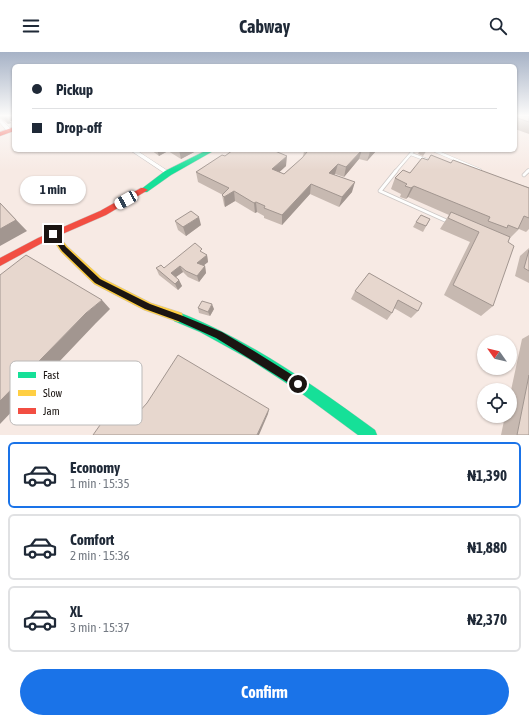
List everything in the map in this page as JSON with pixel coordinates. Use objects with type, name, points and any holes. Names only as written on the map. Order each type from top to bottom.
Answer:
[{"type":"main road","points":[[0,262],[53,234],[103,213],[138,194],[168,173],[208,152]]},
{"type":"main road","points":[[53,234],[64,249],[98,281],[148,307],[180,318],[219,335],[310,391],[370,435]]},
{"type":"street","points":[[137,152],[168,173]]},
{"type":"lane","points":[[438,152],[487,173]]},
{"type":"lane","points":[[431,162],[411,154],[380,191],[455,225]]},
{"type":"lane","points":[[524,175],[529,170]]},
{"type":"shaded area","points":[[0,134],[12,134],[12,152],[517,152],[517,134],[529,134],[529,435],[0,435]]},
{"type":"building","points":[[230,152],[277,152],[287,156],[272,169],[284,174],[307,152],[360,152],[346,167],[338,164],[329,173],[355,182],[342,197],[311,184],[282,215],[264,208],[265,206],[256,202],[254,203],[234,191],[224,197],[222,195],[229,188],[196,172],[222,155],[225,156]]},
{"type":"building","points":[[431,155],[451,163],[453,160],[529,188],[529,218],[524,216],[518,229],[508,225],[507,228],[488,221],[490,217],[414,186],[411,188],[405,186],[407,184],[395,178],[403,170],[410,173],[422,158],[428,160]]},
{"type":"building","points":[[0,203],[16,220],[0,229]]},
{"type":"building","points":[[191,211],[199,217],[183,227],[175,221]]},
{"type":"building","points":[[451,212],[510,237],[508,242],[514,246],[493,306],[453,285],[479,232],[448,218]]},
{"type":"building","points":[[421,215],[430,219],[426,226],[416,222]]},
{"type":"building","points":[[195,243],[202,249],[200,251],[207,255],[197,263],[205,266],[197,276],[186,271],[180,266],[171,273],[179,280],[175,284],[156,268],[161,265],[164,268]]},
{"type":"building","points":[[529,250],[529,271],[524,268]]},
{"type":"building","points":[[26,255],[102,300],[86,313],[39,361],[10,361],[10,391],[0,401],[0,275]]},
{"type":"building","points":[[369,273],[422,303],[418,311],[398,300],[392,313],[355,291]]},
{"type":"building","points":[[202,301],[212,304],[208,312],[198,308]]},
{"type":"building","points":[[178,355],[269,409],[257,435],[93,435],[100,425],[142,425],[142,409]]},
{"type":"building","points":[[529,375],[529,435],[517,435]]},
{"type":"traffic: fast","points":[[144,190],[168,173],[208,152]]},
{"type":"traffic: fast","points":[[178,317],[204,328],[254,355],[301,385],[370,435]]},
{"type":"traffic: slow","points":[[53,234],[64,249],[98,281],[148,307],[178,317]]},
{"type":"traffic: jam","points":[[0,262],[41,240],[103,213],[144,190]]},
{"type":"route","points":[[53,234],[64,249],[98,281],[148,307],[180,318],[219,335],[298,384]]}]
